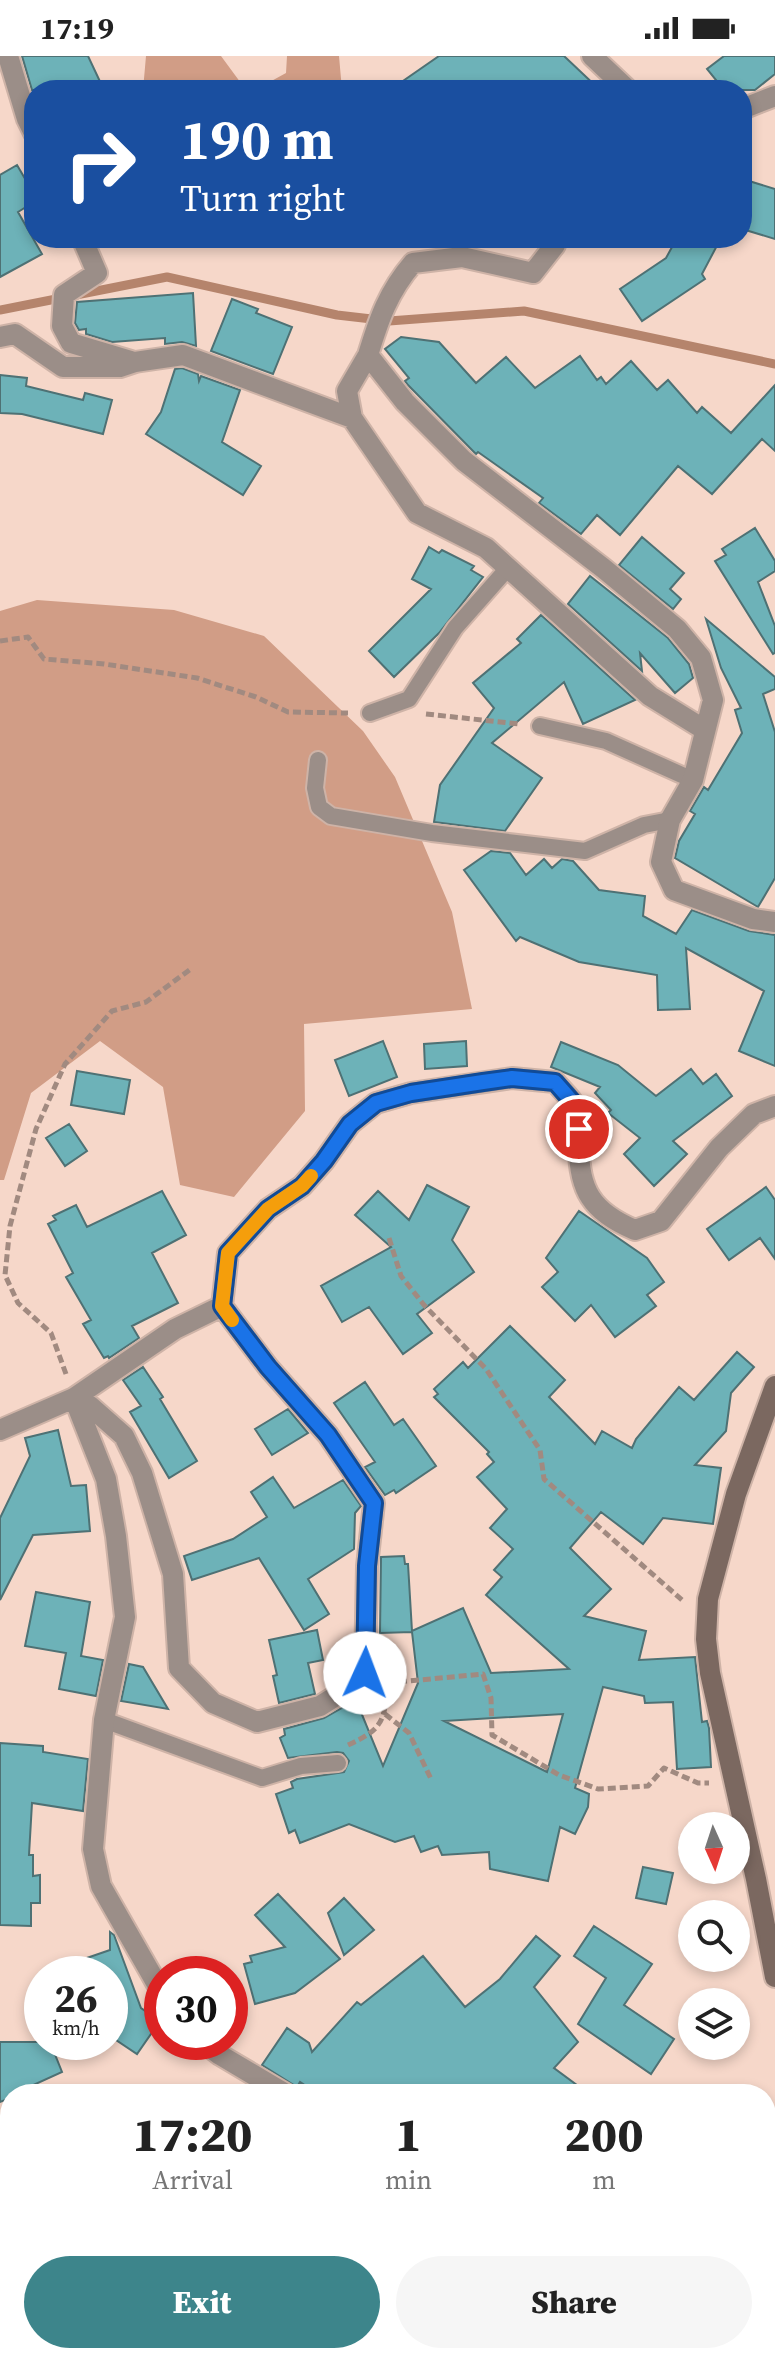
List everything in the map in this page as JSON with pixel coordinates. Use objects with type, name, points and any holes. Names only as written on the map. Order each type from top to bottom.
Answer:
[{"type":"street","points":[[8,56],[24,109]]},
{"type":"street","points":[[592,56],[617,80]]},
{"type":"street","points":[[752,105],[775,96]]},
{"type":"street","points":[[86,248],[97,273],[64,295],[62,326],[71,343],[135,362]]},
{"type":"street","points":[[553,248],[533,273],[462,257],[413,263],[395,284],[368,355],[347,391],[352,418],[417,513],[486,548],[650,696],[705,730]]},
{"type":"street","points":[[0,337],[15,334],[63,367],[120,367],[183,355],[352,418]]},
{"type":"street","points":[[368,355],[405,402],[464,461],[677,629],[701,658],[713,700],[693,780],[670,820],[661,862],[674,890],[753,919],[775,922]]},
{"type":"street","points":[[74,1398],[90,1406],[124,1436],[142,1473],[173,1574],[179,1668],[213,1703],[257,1722],[320,1706],[352,1686],[365,1673],[368,1647],[365,1617],[374,1503],[328,1435],[268,1367],[222,1306],[228,1253],[268,1209],[302,1186],[350,1124],[376,1103],[411,1093],[512,1078],[555,1082],[576,1106],[578,1166],[587,1193],[610,1220],[635,1230],[661,1221],[719,1148],[754,1114],[775,1106]]},
{"type":"street","points":[[0,1430],[74,1398],[175,1329],[222,1306]]},
{"type":"street","points":[[775,1386],[736,1494],[708,1599],[707,1622],[710,1673],[775,1977]]},
{"type":"street","points":[[74,1398],[106,1479],[125,1617],[104,1720],[93,1849],[101,1886],[144,1961]]},
{"type":"street","points":[[228,2060],[269,2084]]},
{"type":"lane","points":[[370,713],[409,699],[455,628],[508,568]]},
{"type":"lane","points":[[540,726],[606,741],[693,780]]},
{"type":"lane","points":[[318,760],[315,788],[319,807],[331,816],[432,833],[585,851],[644,825],[670,820]]},
{"type":"lane","points":[[104,1720],[262,1778],[301,1766],[338,1763]]},
{"type":"path","points":[[0,641],[28,637],[44,659],[104,664],[197,678],[256,697],[288,712],[370,713]]},
{"type":"path","points":[[411,714],[439,714],[540,726]]},
{"type":"path","points":[[74,1398],[51,1333],[18,1303],[5,1275],[10,1226],[32,1143],[65,1064],[112,1011],[146,1002],[192,968]]},
{"type":"path","points":[[389,1238],[401,1276],[424,1305],[486,1369],[540,1450],[544,1479],[707,1622]]},
{"type":"path","points":[[301,1766],[363,1738],[379,1727],[385,1714],[387,1683],[381,1664],[368,1647]]},
{"type":"path","points":[[387,1683],[483,1674],[491,1698],[492,1735],[559,1775],[598,1789],[648,1786],[664,1768],[698,1783],[714,1783]]},
{"type":"path","points":[[385,1714],[409,1733],[432,1781]]},
{"type":"shaded area","points":[[146,56],[221,56],[239,80],[144,80]]},
{"type":"shaded area","points":[[287,56],[339,56],[341,80],[273,80],[286,73]]},
{"type":"shaded area","points":[[37,600],[174,610],[264,636],[363,731],[395,777],[452,912],[472,1009],[304,1024],[305,1111],[234,1197],[180,1185],[163,1087],[100,1041],[31,1093],[4,1180],[0,1180],[0,611]]},
{"type":"building","points":[[22,56],[88,56],[99,80],[29,80]]},
{"type":"building","points":[[439,56],[564,56],[589,80],[404,80]]},
{"type":"building","points":[[724,56],[775,56],[775,74],[755,90],[752,90],[752,80],[716,80],[707,69]]},
{"type":"building","points":[[17,165],[24,177],[24,208],[18,212],[24,222],[24,248],[39,248],[42,254],[0,277],[0,175]]},
{"type":"building","points":[[752,182],[775,189],[775,239],[752,232]]},
{"type":"building","points":[[672,248],[716,248],[702,274],[705,279],[642,321],[620,289],[666,258]]},
{"type":"building","points":[[193,293],[196,346],[182,342],[165,344],[165,338],[112,342],[86,334],[86,329],[79,330],[75,323],[77,302]]},
{"type":"building","points":[[232,299],[258,309],[256,313],[292,327],[273,374],[211,351]]},
{"type":"building","points":[[401,337],[439,342],[476,383],[506,357],[535,388],[580,356],[597,380],[601,377],[606,384],[631,361],[657,390],[668,380],[697,413],[702,407],[731,433],[775,385],[775,451],[762,439],[712,494],[678,466],[620,535],[597,515],[581,534],[539,503],[543,498],[478,452],[476,454],[408,385],[405,381],[409,378],[385,349]]},
{"type":"building","points":[[182,368],[198,374],[199,381],[201,376],[240,390],[222,442],[261,466],[243,495],[146,434],[161,412],[175,369]]},
{"type":"building","points":[[0,375],[27,378],[26,386],[83,400],[85,393],[112,400],[103,434],[22,414],[0,413]]},
{"type":"building","points":[[755,528],[775,561],[775,571],[758,582],[775,626],[773,654],[715,561],[726,555],[722,549]]},
{"type":"building","points":[[642,537],[684,573],[670,589],[681,599],[673,609],[619,565]]},
{"type":"building","points":[[429,547],[474,566],[471,570],[483,577],[439,633],[394,677],[369,651],[431,589],[412,579]]},
{"type":"building","points":[[590,576],[668,638],[689,664],[693,678],[675,693],[640,653],[642,671],[568,604]]},
{"type":"building","points":[[541,615],[635,700],[583,724],[564,682],[492,743],[542,778],[505,831],[434,822],[440,785],[494,708],[473,683],[521,643],[517,639]]},
{"type":"building","points":[[706,619],[775,677],[775,689],[763,694],[775,732],[775,878],[758,907],[675,858],[679,841],[695,814],[690,811],[704,787],[708,790],[742,733],[735,710],[741,708],[721,668]]},
{"type":"building","points":[[491,851],[510,853],[526,875],[544,859],[552,868],[562,859],[573,861],[599,890],[645,896],[643,916],[676,934],[692,910],[749,931],[775,935],[775,1066],[739,1051],[764,991],[686,948],[690,1009],[658,1010],[657,975],[579,962],[520,937],[516,941],[464,870]]},
{"type":"building","points":[[383,1041],[397,1077],[349,1096],[335,1060]]},
{"type":"building","points":[[466,1041],[467,1066],[425,1069],[424,1044]]},
{"type":"building","points":[[561,1042],[618,1065],[656,1096],[691,1069],[703,1084],[716,1074],[732,1096],[673,1141],[687,1154],[654,1186],[624,1154],[640,1138],[608,1113],[611,1110],[595,1093],[600,1087],[551,1067]]},
{"type":"building","points":[[77,1071],[130,1080],[124,1114],[71,1105]]},
{"type":"building","points":[[69,1124],[87,1151],[65,1166],[46,1138]]},
{"type":"building","points":[[427,1185],[469,1207],[452,1240],[474,1272],[417,1314],[432,1333],[403,1354],[369,1307],[342,1322],[321,1286],[391,1247],[355,1215],[378,1191],[409,1220]]},
{"type":"building","points":[[766,1187],[775,1200],[775,1259],[760,1238],[729,1260],[707,1229]]},
{"type":"building","points":[[162,1191],[186,1235],[152,1253],[178,1303],[132,1326],[139,1338],[109,1358],[104,1358],[83,1324],[91,1320],[66,1277],[73,1273],[48,1224],[56,1220],[53,1216],[76,1205],[87,1227]]},
{"type":"building","points":[[579,1211],[647,1258],[664,1282],[647,1295],[656,1306],[615,1337],[591,1305],[575,1321],[542,1287],[558,1272],[546,1258]]},
{"type":"building","points":[[510,1326],[565,1380],[549,1397],[595,1444],[602,1431],[632,1448],[679,1387],[694,1400],[737,1352],[754,1367],[731,1393],[726,1431],[695,1465],[721,1468],[713,1524],[663,1518],[643,1544],[601,1512],[570,1548],[611,1589],[584,1616],[646,1631],[639,1660],[695,1657],[702,1722],[707,1721],[709,1728],[711,1767],[677,1769],[673,1702],[645,1703],[644,1696],[603,1687],[575,1788],[589,1794],[588,1807],[575,1834],[560,1827],[548,1881],[490,1869],[489,1852],[442,1855],[438,1846],[421,1852],[414,1836],[395,1842],[349,1824],[300,1843],[295,1830],[289,1833],[276,1794],[293,1788],[291,1782],[297,1779],[344,1772],[349,1761],[343,1753],[288,1758],[280,1738],[285,1735],[284,1729],[324,1718],[356,1700],[383,1766],[418,1683],[412,1632],[380,1633],[381,1557],[404,1556],[405,1564],[408,1564],[412,1631],[463,1608],[491,1673],[569,1669],[486,1595],[502,1577],[494,1570],[513,1549],[490,1528],[507,1509],[477,1477],[494,1462],[487,1454],[489,1452],[434,1397],[438,1394],[434,1389],[463,1362],[468,1368]],"holes":[[[563,1714],[547,1772],[444,1721]]]},
{"type":"building","points":[[143,1367],[197,1461],[169,1478],[130,1412],[141,1406],[123,1380]]},
{"type":"building","points":[[365,1382],[394,1425],[403,1419],[436,1466],[396,1493],[394,1490],[385,1495],[365,1467],[375,1462],[334,1403]]},
{"type":"building","points":[[288,1409],[308,1433],[272,1455],[255,1429]]},
{"type":"building","points":[[58,1430],[71,1486],[86,1485],[90,1531],[33,1535],[0,1600],[0,1518],[30,1456],[25,1438]]},
{"type":"building","points":[[273,1477],[294,1508],[343,1480],[361,1506],[355,1513],[354,1549],[308,1579],[329,1614],[304,1630],[259,1558],[192,1580],[184,1556],[233,1539],[267,1517],[251,1492]]},
{"type":"building","points":[[36,1592],[90,1602],[81,1656],[103,1660],[96,1696],[59,1689],[66,1653],[25,1646]]},
{"type":"building","points":[[317,1630],[323,1660],[308,1663],[315,1694],[279,1703],[273,1676],[277,1675],[269,1640]]},
{"type":"building","points":[[129,1664],[143,1667],[168,1709],[121,1701]]},
{"type":"building","points":[[0,1743],[43,1746],[43,1752],[88,1759],[83,1811],[32,1803],[29,1855],[33,1855],[33,1876],[40,1875],[40,1903],[31,1903],[31,1926],[0,1925]]},
{"type":"building","points":[[643,1867],[673,1873],[666,1904],[636,1898]]},
{"type":"building","points":[[278,1894],[340,1959],[295,1993],[255,2004],[248,1979],[248,1963],[252,1962],[250,1956],[285,1947],[255,1915]]},
{"type":"building","points":[[344,1898],[374,1930],[344,1955],[328,1913]]},
{"type":"building","points":[[594,1926],[652,1964],[624,2005],[674,2039],[651,2074],[578,2024],[606,1978],[574,1956]]},
{"type":"building","points":[[110,1932],[122,1956],[93,1956],[110,1950]]},
{"type":"building","points":[[536,1936],[560,1956],[534,1987],[578,2042],[554,2068],[576,2084],[292,2084],[262,2065],[287,2028],[309,2043],[312,2052],[357,2002],[361,2005],[423,1956],[465,2007],[500,1979]]},
{"type":"building","points":[[128,1973],[144,2010],[144,2044],[137,2054],[128,2048]]},
{"type":"building","points":[[0,2042],[24,2042],[24,2060],[57,2060],[62,2072],[35,2084],[0,2084]]},
{"type":"waterway","points":[[0,310],[167,277],[337,315],[389,321],[524,311],[775,364]]},
{"type":"slow traffic","points":[[232,1320],[222,1306],[228,1253],[268,1209],[302,1186],[311,1176]]},
{"type":"route","points":[[365,1673],[368,1647],[365,1617],[367,1566],[374,1503],[328,1435],[268,1367],[222,1306],[228,1253],[268,1209],[302,1186],[350,1124],[376,1103],[411,1093],[512,1078],[555,1082],[576,1106],[579,1129]]}]
